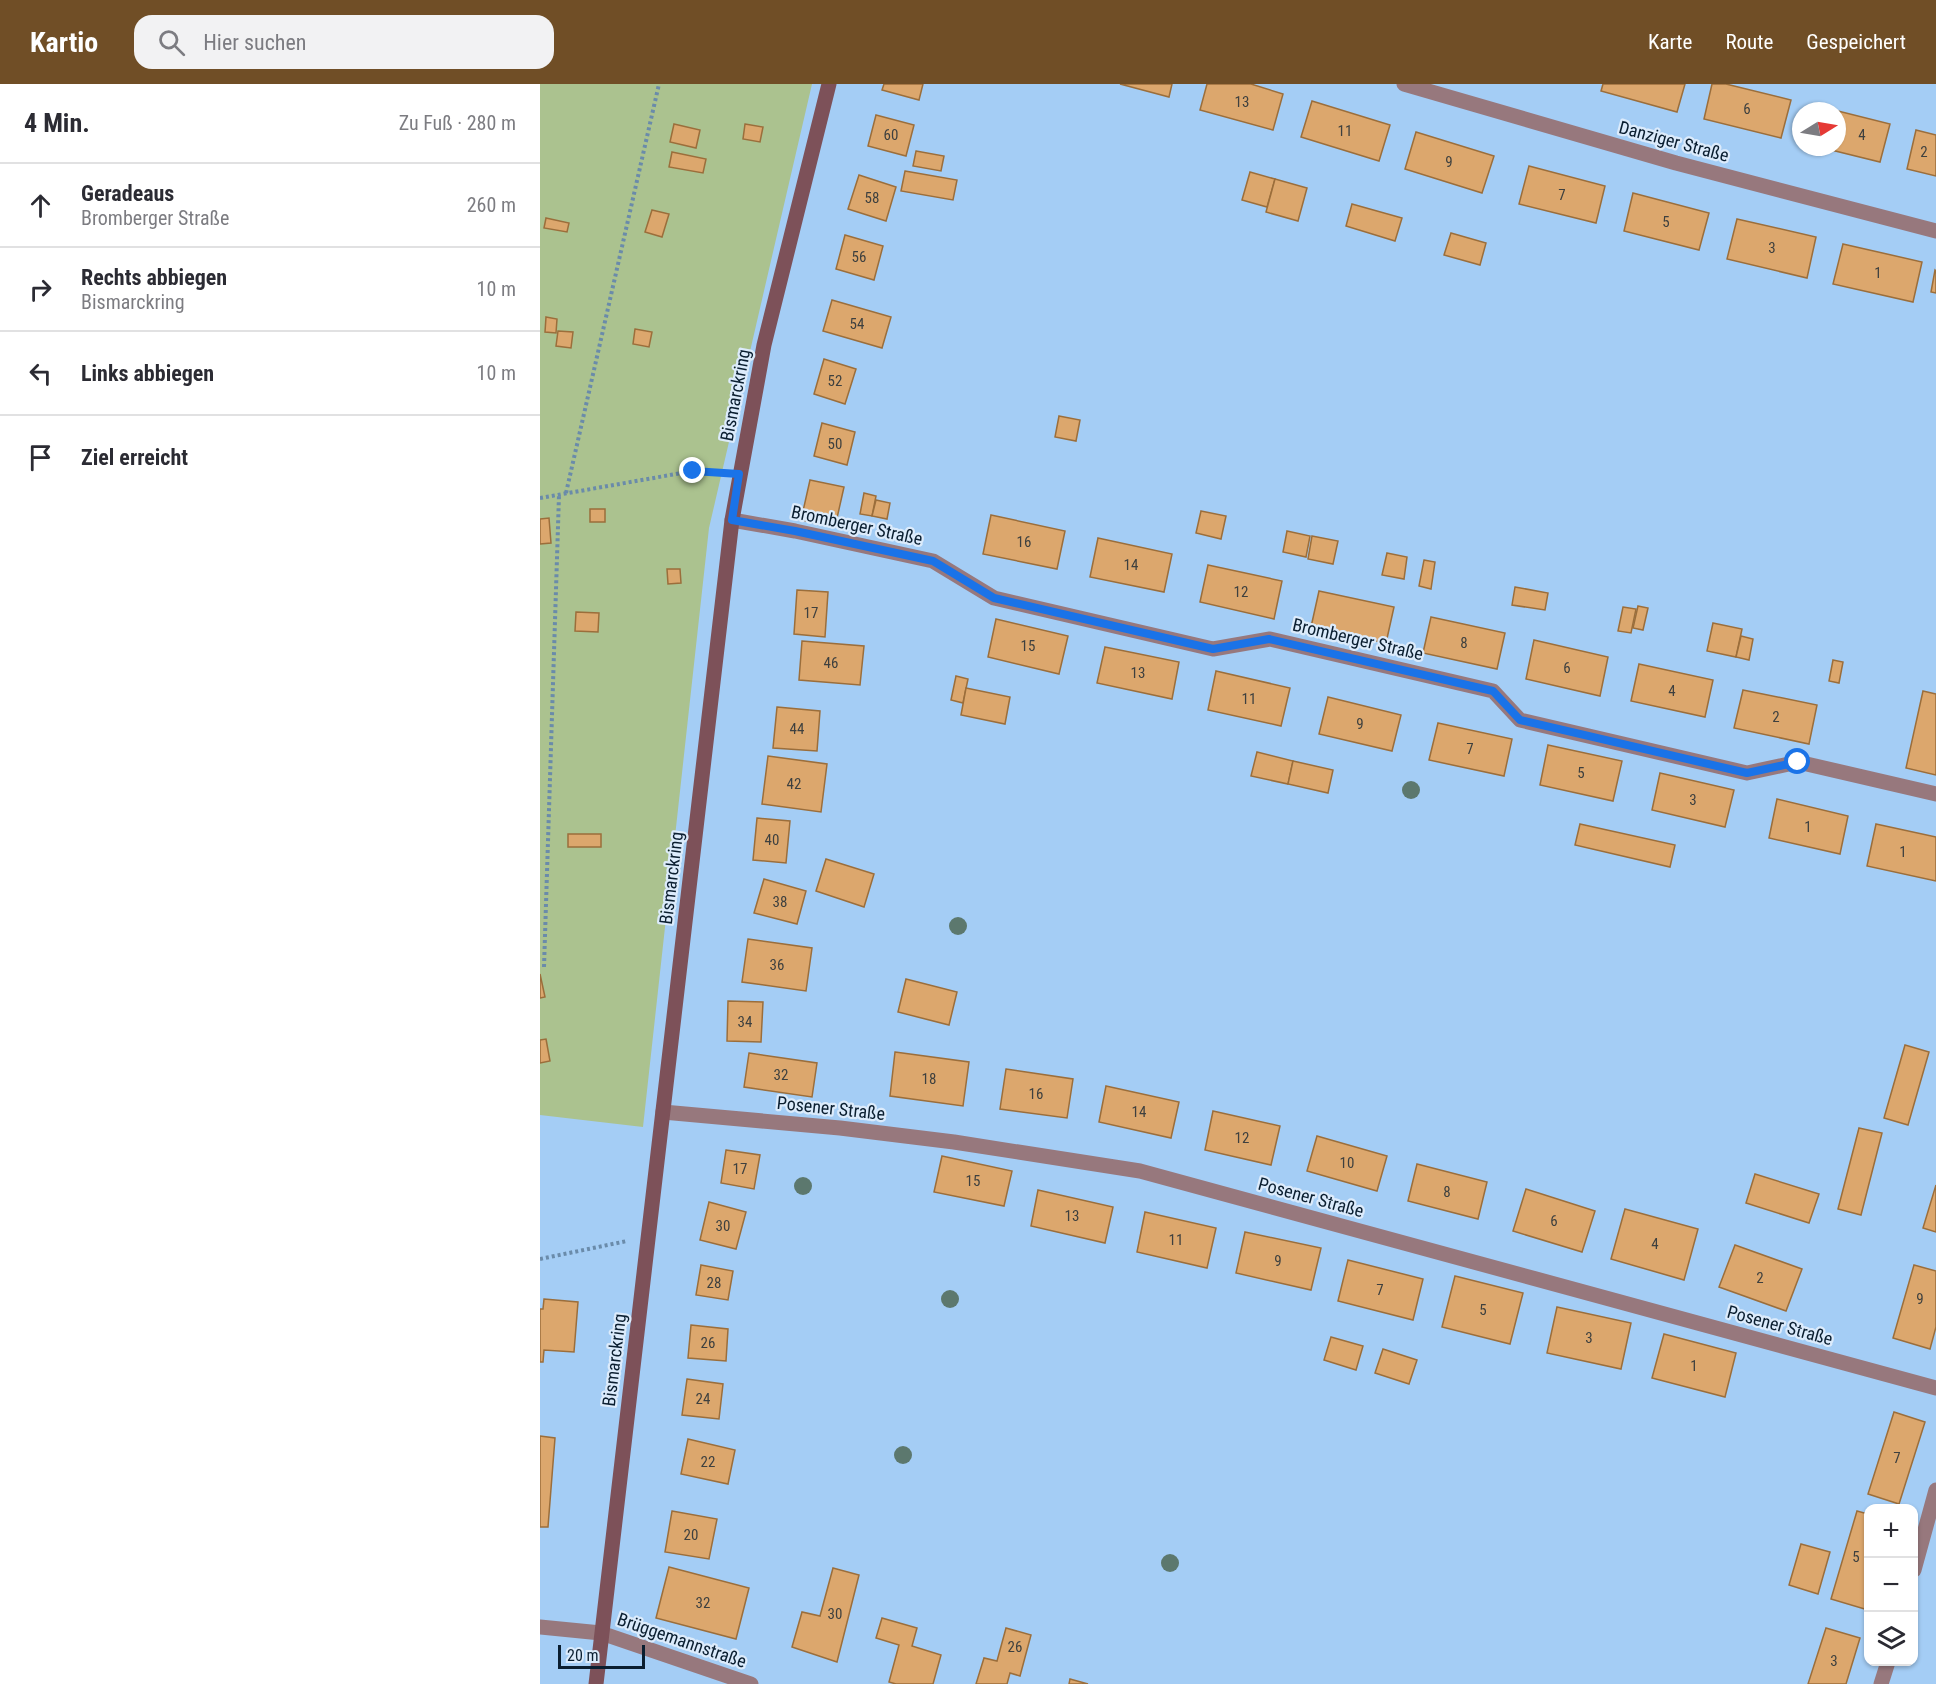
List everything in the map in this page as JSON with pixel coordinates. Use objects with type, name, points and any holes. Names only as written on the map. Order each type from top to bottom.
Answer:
[{"type":"street","name":"Bismarckring","points":[[596,1684],[732,520],[764,345],[829,84]]},
{"type":"street","name":"Danziger Straße","points":[[1404,84],[1676,163],[1936,231]]},
{"type":"street","name":"Bromberger Straße","points":[[732,520],[795,531],[933,561],[994,598],[1213,649],[1269,639],[1493,691],[1520,720],[1747,773],[1798,762],[1936,794]]},
{"type":"street","name":"Posener Straße","points":[[663,1112],[852,1129],[954,1142],[1140,1171],[1936,1388]]},
{"type":"street","points":[[1917,1558],[1936,1490]]},
{"type":"street","name":"Brüggemannstraße","points":[[540,1627],[601,1634],[752,1684]]},
{"type":"street","points":[[1881,1684],[1887,1666]]},
{"type":"path","points":[[566,493],[659,84]]},
{"type":"path","points":[[540,498],[693,471],[739,474]]},
{"type":"path","points":[[544,967],[559,495]]},
{"type":"path","points":[[540,1259],[626,1240],[648,1243]]},
{"type":"green space","points":[[540,84],[812,84],[709,528],[643,1127],[540,1115]]},
{"type":"building","points":[[884,84],[923,84],[919,100],[882,90]]},
{"type":"building","points":[[1120,84],[1172,84],[1169,97]]},
{"type":"building","points":[[1207,84],[1251,84],[1283,94],[1273,130],[1200,110]]},
{"type":"building","points":[[1603,84],[1685,84],[1677,112],[1601,91]]},
{"type":"building","points":[[1712,84],[1726,84],[1791,100],[1781,138],[1704,119]]},
{"type":"building","points":[[1312,101],[1390,125],[1379,161],[1301,137]]},
{"type":"building","points":[[1846,113],[1890,124],[1880,162],[1846,154]]},
{"type":"building","points":[[876,115],[914,125],[906,156],[868,146]]},
{"type":"building","points":[[674,124],[700,130],[696,148],[670,142]]},
{"type":"building","points":[[745,124],[763,127],[760,142],[743,139]]},
{"type":"building","points":[[1916,130],[1936,135],[1936,176],[1907,169]]},
{"type":"building","points":[[1416,132],[1494,156],[1482,193],[1405,169]]},
{"type":"building","points":[[916,151],[944,156],[941,171],[913,166]]},
{"type":"building","points":[[672,152],[706,159],[703,173],[669,167]]},
{"type":"building","points":[[1529,166],[1605,186],[1596,223],[1519,204]]},
{"type":"building","points":[[905,171],[957,180],[953,200],[901,191]]},
{"type":"building","points":[[1250,172],[1275,179],[1267,207],[1242,200]]},
{"type":"building","points":[[859,175],[896,187],[886,221],[848,209]]},
{"type":"building","points":[[1275,179],[1307,188],[1298,221],[1266,212]]},
{"type":"building","points":[[1633,193],[1709,213],[1699,250],[1624,231]]},
{"type":"building","points":[[1352,204],[1402,218],[1395,241],[1346,226]]},
{"type":"building","points":[[652,210],[669,214],[662,237],[645,232]]},
{"type":"building","points":[[546,218],[569,223],[567,232],[544,228]]},
{"type":"building","points":[[1737,219],[1816,237],[1807,278],[1727,259]]},
{"type":"building","points":[[1451,233],[1486,243],[1480,265],[1444,255]]},
{"type":"building","points":[[845,235],[883,246],[874,280],[836,269]]},
{"type":"building","points":[[1843,244],[1922,262],[1913,302],[1833,284]]},
{"type":"building","points":[[1936,271],[1936,293],[1931,292]]},
{"type":"building","points":[[832,300],[891,317],[882,348],[823,331]]},
{"type":"building","points":[[546,317],[557,319],[556,333],[545,332]]},
{"type":"building","points":[[635,329],[652,332],[649,347],[633,344]]},
{"type":"building","points":[[558,331],[573,332],[571,348],[556,346]]},
{"type":"building","points":[[824,359],[856,369],[845,404],[814,394]]},
{"type":"building","points":[[1059,416],[1080,420],[1076,441],[1055,437]]},
{"type":"building","points":[[822,423],[855,432],[847,465],[814,456]]},
{"type":"building","points":[[810,480],[844,487],[835,527],[801,520]]},
{"type":"building","points":[[864,493],[876,496],[872,516],[860,514]]},
{"type":"building","points":[[876,500],[890,503],[887,519],[872,516]]},
{"type":"building","points":[[590,509],[605,509],[605,522],[590,522]]},
{"type":"building","points":[[1201,511],[1226,516],[1221,539],[1196,533]]},
{"type":"building","points":[[991,515],[1065,531],[1057,569],[983,554]]},
{"type":"building","points":[[549,518],[551,543],[540,544],[540,519]]},
{"type":"building","points":[[1287,531],[1310,536],[1306,557],[1283,552]]},
{"type":"building","points":[[1312,536],[1338,541],[1333,564],[1308,559]]},
{"type":"building","points":[[1098,538],[1172,554],[1164,592],[1090,577]]},
{"type":"building","points":[[1387,553],[1407,557],[1404,579],[1382,575]]},
{"type":"building","points":[[1424,560],[1435,562],[1431,589],[1419,586]]},
{"type":"building","points":[[1208,565],[1282,581],[1274,619],[1200,602]]},
{"type":"building","points":[[667,569],[680,569],[681,583],[668,584]]},
{"type":"building","points":[[1515,587],[1548,593],[1545,610],[1512,605]]},
{"type":"building","points":[[797,590],[828,592],[825,637],[794,634]]},
{"type":"building","points":[[1319,591],[1394,607],[1386,643],[1311,627]]},
{"type":"building","points":[[1638,606],[1648,608],[1643,630],[1633,628]]},
{"type":"building","points":[[1623,607],[1636,609],[1631,633],[1618,631]]},
{"type":"building","points":[[576,612],[599,613],[598,632],[575,631]]},
{"type":"building","points":[[1431,617],[1505,633],[1497,669],[1423,653]]},
{"type":"building","points":[[996,619],[1068,636],[1059,674],[988,657]]},
{"type":"building","points":[[1713,623],[1742,629],[1736,657],[1707,651]]},
{"type":"building","points":[[1741,636],[1753,639],[1749,660],[1736,657]]},
{"type":"building","points":[[1534,640],[1608,657],[1600,696],[1526,679]]},
{"type":"building","points":[[802,641],[864,646],[860,685],[799,680]]},
{"type":"building","points":[[1105,647],[1179,662],[1172,699],[1097,683]]},
{"type":"building","points":[[1833,660],[1843,662],[1839,683],[1829,681]]},
{"type":"building","points":[[1639,664],[1713,680],[1705,717],[1631,701]]},
{"type":"building","points":[[1216,671],[1290,688],[1281,726],[1208,710]]},
{"type":"building","points":[[956,676],[968,679],[963,703],[951,700]]},
{"type":"building","points":[[966,688],[1010,697],[1005,724],[961,715]]},
{"type":"building","points":[[1743,690],[1817,705],[1809,744],[1734,728]]},
{"type":"building","points":[[1923,691],[1936,694],[1936,775],[1906,768]]},
{"type":"building","points":[[1328,697],[1401,715],[1392,751],[1319,734]]},
{"type":"building","points":[[777,707],[820,711],[817,751],[773,748]]},
{"type":"building","points":[[1438,723],[1512,739],[1504,776],[1429,760]]},
{"type":"building","points":[[1548,745],[1622,761],[1613,801],[1540,785]]},
{"type":"building","points":[[1257,752],[1293,761],[1288,784],[1251,776]]},
{"type":"building","points":[[768,756],[827,764],[821,812],[762,804]]},
{"type":"building","points":[[1293,761],[1333,770],[1328,793],[1288,784]]},
{"type":"building","points":[[1660,773],[1734,790],[1725,827],[1652,810]]},
{"type":"building","points":[[1777,799],[1848,816],[1840,854],[1769,838]]},
{"type":"building","points":[[757,818],[790,821],[786,863],[753,860]]},
{"type":"building","points":[[1580,824],[1675,845],[1670,867],[1575,845]]},
{"type":"building","points":[[1876,824],[1936,837],[1936,881],[1867,866]]},
{"type":"building","points":[[568,834],[601,834],[601,847],[568,847]]},
{"type":"building","points":[[826,859],[874,874],[864,907],[816,891]]},
{"type":"building","points":[[764,879],[806,891],[797,924],[754,913]]},
{"type":"building","points":[[748,939],[812,948],[806,991],[742,982]]},
{"type":"building","points":[[540,974],[545,997],[540,998]]},
{"type":"building","points":[[906,979],[957,992],[949,1025],[898,1012]]},
{"type":"building","points":[[728,1001],[763,1002],[761,1042],[727,1041]]},
{"type":"building","points":[[546,1039],[550,1061],[540,1063],[540,1040]]},
{"type":"building","points":[[1905,1045],[1929,1052],[1908,1125],[1884,1118]]},
{"type":"building","points":[[895,1052],[969,1062],[963,1106],[890,1096]]},
{"type":"building","points":[[749,1053],[817,1063],[812,1097],[744,1087]]},
{"type":"building","points":[[1006,1069],[1073,1079],[1067,1118],[1000,1109]]},
{"type":"building","points":[[1106,1086],[1179,1102],[1171,1138],[1099,1122]]},
{"type":"building","points":[[1213,1111],[1280,1126],[1271,1165],[1205,1150]]},
{"type":"building","points":[[1859,1128],[1882,1133],[1861,1215],[1838,1209]]},
{"type":"building","points":[[1317,1136],[1387,1156],[1377,1191],[1307,1171]]},
{"type":"building","points":[[726,1150],[760,1155],[754,1189],[721,1183]]},
{"type":"building","points":[[942,1156],[1012,1171],[1004,1206],[934,1192]]},
{"type":"building","points":[[1417,1164],[1487,1182],[1478,1219],[1408,1201]]},
{"type":"building","points":[[1755,1174],[1819,1194],[1809,1223],[1746,1203]]},
{"type":"building","points":[[1936,1185],[1936,1232],[1923,1228]]},
{"type":"building","points":[[1526,1189],[1595,1211],[1582,1252],[1513,1231]]},
{"type":"building","points":[[1038,1190],[1113,1207],[1105,1243],[1031,1226]]},
{"type":"building","points":[[709,1202],[746,1212],[736,1249],[700,1240]]},
{"type":"building","points":[[1625,1209],[1698,1229],[1684,1280],[1611,1259]]},
{"type":"building","points":[[1145,1212],[1216,1228],[1207,1268],[1137,1252]]},
{"type":"building","points":[[1245,1232],[1321,1248],[1311,1290],[1236,1273]]},
{"type":"building","points":[[1735,1245],[1802,1269],[1786,1311],[1719,1287]]},
{"type":"building","points":[[1348,1260],[1423,1279],[1413,1320],[1338,1301]]},
{"type":"building","points":[[701,1265],[733,1271],[728,1300],[696,1295]]},
{"type":"building","points":[[1914,1265],[1936,1271],[1936,1327],[1930,1349],[1893,1338]]},
{"type":"building","points":[[1455,1276],[1523,1293],[1510,1344],[1442,1327]]},
{"type":"building","points":[[544,1299],[578,1302],[574,1352],[544,1350],[543,1362],[540,1362],[540,1309],[543,1309]]},
{"type":"building","points":[[1557,1307],[1631,1323],[1621,1369],[1547,1353]]},
{"type":"building","points":[[691,1325],[728,1329],[726,1361],[688,1358]]},
{"type":"building","points":[[1664,1334],[1736,1353],[1725,1397],[1652,1378]]},
{"type":"building","points":[[1331,1337],[1363,1346],[1356,1370],[1324,1360]]},
{"type":"building","points":[[1383,1349],[1417,1360],[1409,1384],[1375,1373]]},
{"type":"building","points":[[687,1379],[723,1384],[719,1419],[682,1415]]},
{"type":"building","points":[[1894,1412],[1925,1422],[1899,1504],[1868,1494]]},
{"type":"building","points":[[540,1436],[555,1438],[548,1527],[540,1527]]},
{"type":"building","points":[[688,1439],[735,1450],[728,1484],[681,1474]]},
{"type":"building","points":[[672,1511],[717,1519],[709,1559],[665,1552]]},
{"type":"building","points":[[1857,1511],[1864,1513],[1864,1609],[1831,1599]]},
{"type":"building","points":[[1801,1544],[1830,1552],[1818,1594],[1789,1585]]},
{"type":"building","points":[[669,1567],[749,1588],[736,1639],[656,1618]]},
{"type":"building","points":[[833,1568],[859,1575],[837,1662],[792,1647],[802,1612],[820,1616]]},
{"type":"building","points":[[882,1618],[917,1628],[912,1646],[941,1655],[933,1684],[889,1682],[899,1645],[876,1638]]},
{"type":"building","points":[[1006,1628],[1031,1635],[1020,1676],[1010,1673],[1007,1684],[976,1684],[984,1658],[997,1661]]},
{"type":"building","points":[[1826,1628],[1860,1638],[1846,1684],[1808,1684]]},
{"type":"building","points":[[1070,1679],[1088,1684],[1069,1684]]},
{"type":"route","points":[[693,471],[739,474],[732,520],[795,531],[933,561],[994,598],[1213,649],[1269,639],[1493,691],[1520,720],[1747,773],[1798,762]]}]
